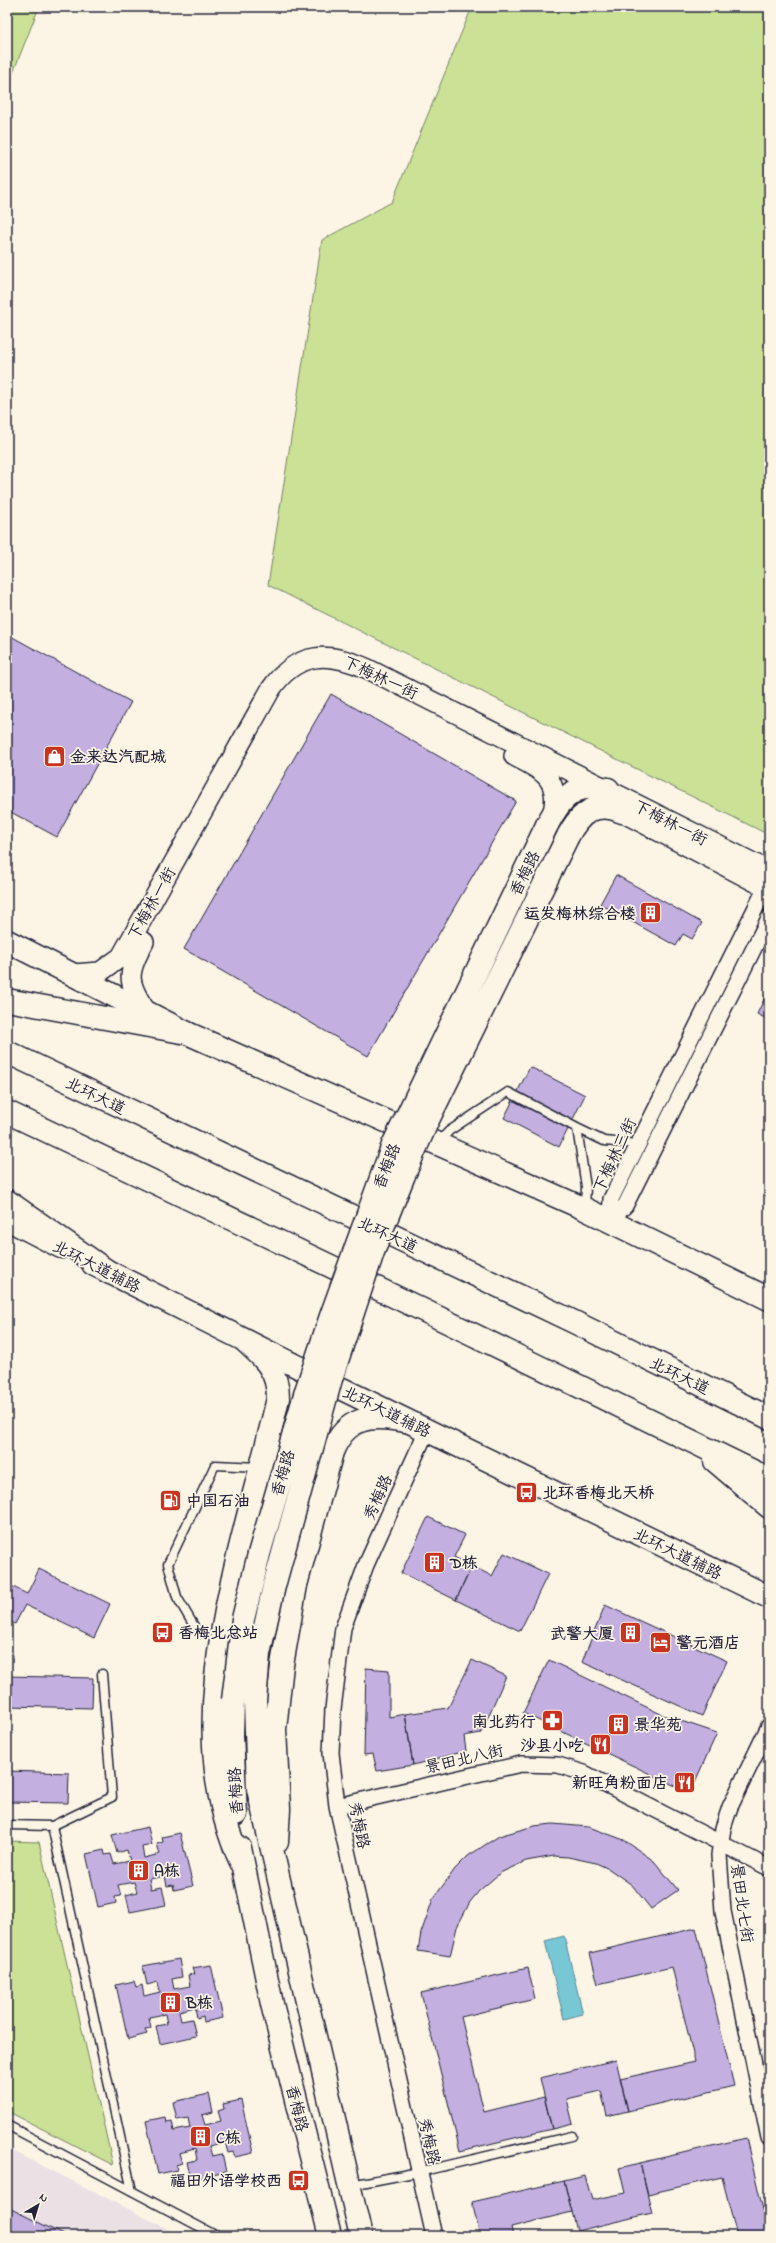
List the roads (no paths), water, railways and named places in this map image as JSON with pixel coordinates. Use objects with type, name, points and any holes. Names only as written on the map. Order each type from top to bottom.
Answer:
[{"type":"main road","name":"香梅路","points":[[361,2236],[258,1789],[244,1700],[243,1619],[259,1554],[310,1377],[399,1132],[550,819],[565,798],[581,789],[590,787],[608,789]]},
{"type":"main road","name":"香梅路","points":[[330,2236],[272,2004],[241,1862],[235,1806],[232,1735],[259,1654],[274,1586],[333,1373],[373,1252],[404,1175],[427,1122],[575,824],[591,809],[609,807],[622,812]]},
{"type":"main road","points":[[7,941],[187,1033],[585,1209],[769,1299]]},
{"type":"main road","points":[[7,1000],[187,1033]]},
{"type":"main road","name":"北环大道","points":[[7,1052],[579,1325],[769,1418]]},
{"type":"main road","points":[[7,1112],[420,1309],[769,1479]]},
{"type":"main road","points":[[7,1201],[110,1273]]},
{"type":"main road","name":"北环大道辅路","points":[[7,1219],[110,1273],[240,1338],[769,1597]]},
{"type":"main road","points":[[240,1338],[256,1352],[276,1375],[278,1398],[230,1587],[221,1637],[215,1706],[217,1770],[223,1810],[231,1840],[241,1862]]},
{"type":"main road","points":[[274,1861],[279,1816],[275,1729],[282,1665],[296,1585],[332,1452],[340,1436],[360,1420],[386,1417],[419,1426]]},
{"type":"main road","points":[[268,1437],[284,1426],[301,1423],[312,1427],[324,1439],[332,1452]]},
{"type":"main road","points":[[695,1444],[769,1508]]},
{"type":"street","name":"下梅林一街","points":[[127,960],[267,696],[286,671],[306,659],[322,656],[347,659],[608,789],[768,883]]},
{"type":"street","name":"下梅林一街","points":[[127,960],[278,700],[290,684],[310,671],[332,669],[354,675],[533,766],[549,778],[554,786],[556,795],[550,819]]},
{"type":"street","name":"下梅林一街","points":[[622,812],[768,883]]},
{"type":"street","name":"下梅林三街","points":[[610,1221],[611,1199],[768,883]]},
{"type":"street","name":"下梅林三街","points":[[610,1221],[625,1206],[769,918]]},
{"type":"street","points":[[73,974],[100,972],[127,960],[135,994],[146,1011]]},
{"type":"street","name":"秀梅路","points":[[419,1426],[343,1628],[333,1709],[331,1753],[337,1806],[434,2236]]},
{"type":"street","name":"景田北七街","points":[[769,1726],[730,1807],[721,1841],[719,1873],[723,1911],[769,2138]]},
{"type":"street","name":"景田北八街","points":[[337,1806],[521,1764],[546,1763],[584,1773],[721,1841],[769,1868]]},
{"type":"lane","points":[[438,1143],[449,1131],[508,1092],[604,1141],[638,1144]]},
{"type":"lane","points":[[577,1128],[586,1187],[585,1209]]},
{"type":"lane","points":[[194,1626],[177,1597],[168,1564],[215,1466],[260,1467]]},
{"type":"lane","points":[[7,1825],[52,1826],[112,1797],[102,1674]]},
{"type":"lane","points":[[52,1826],[132,2191]]},
{"type":"lane","points":[[7,2125],[217,2236]]},
{"type":"lane","points":[[350,2186],[419,2172],[572,2136]]},
{"type":"water","points":[[564,1936],[583,2014],[564,2019],[545,1941]]},
{"type":"place","name":"金来达汽配城","points":[[54,756]]},
{"type":"place","name":"运发梅林综合楼","points":[[651,913]]},
{"type":"place","name":"北环香梅北天桥","points":[[527,1492]]},
{"type":"place","name":"中国石油","points":[[170,1500]]},
{"type":"place","name":"D栋","points":[[435,1562]]},
{"type":"place","name":"香梅北总站","points":[[162,1632]]},
{"type":"place","name":"武警大厦","points":[[630,1633]]},
{"type":"place","name":"警元酒店","points":[[661,1642]]},
{"type":"place","name":"南北药行","points":[[552,1721]]},
{"type":"place","name":"景华苑","points":[[618,1724]]},
{"type":"place","name":"沙县小吃","points":[[600,1745]]},
{"type":"place","name":"新旺角粉面店","points":[[684,1782]]},
{"type":"place","name":"A栋","points":[[139,1870]]},
{"type":"place","name":"B栋","points":[[170,2002]]},
{"type":"place","name":"C栋","points":[[200,2137]]},
{"type":"place","name":"福田外语学校西","points":[[298,2180]]}]
